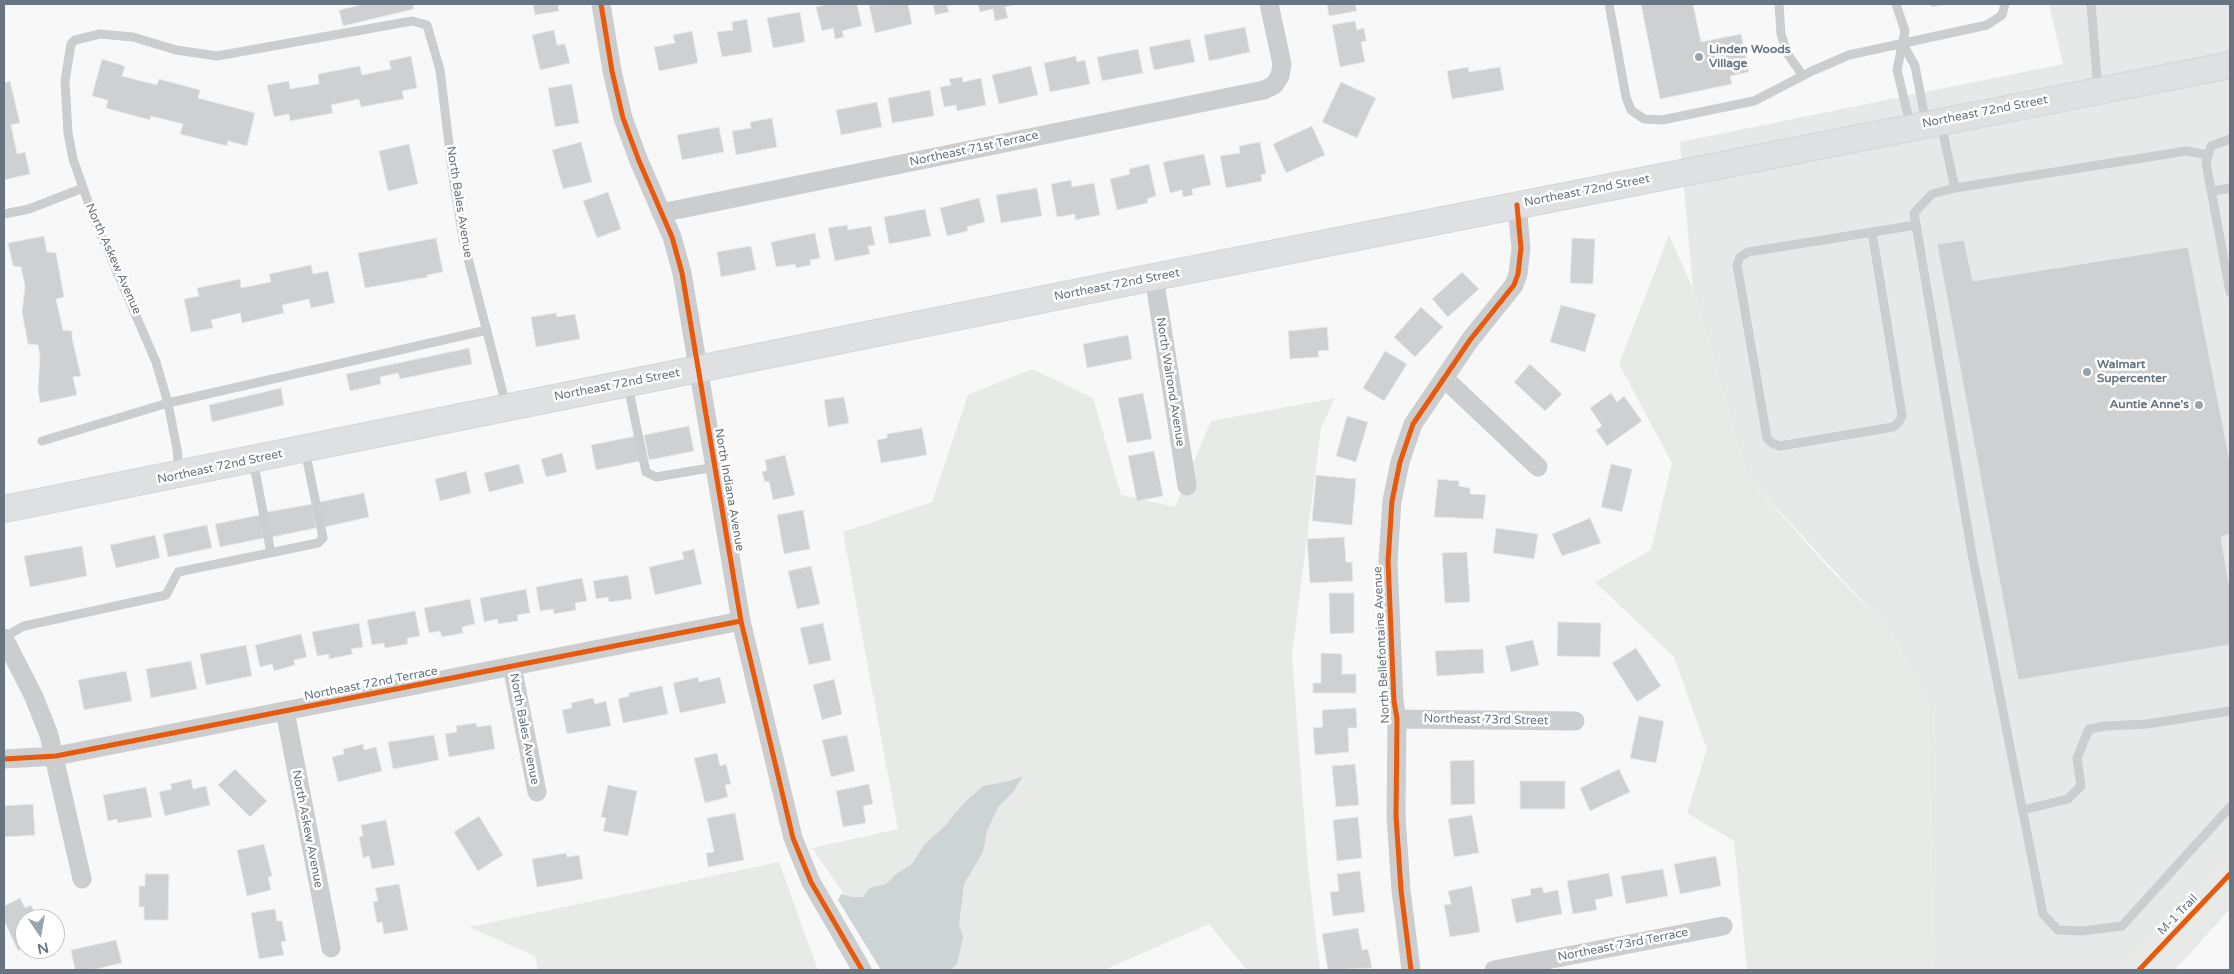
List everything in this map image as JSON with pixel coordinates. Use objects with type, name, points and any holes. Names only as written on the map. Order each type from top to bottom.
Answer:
[{"type":"main road","name":"Northeast 72nd Street","points":[[4,509],[1154,277],[2230,65]]},
{"type":"street","name":"North Indiana Avenue","points":[[601,4],[612,71],[623,118],[672,237],[682,273],[741,620],[793,838],[811,882],[862,970]]},
{"type":"street","name":"Northeast 71st Terrace","points":[[661,213],[1264,90],[1274,85],[1280,76],[1282,64],[1269,4]]},
{"type":"street","name":"North Bellefontaine Avenue","points":[[1411,970],[1396,816],[1397,719],[1394,701],[1388,561],[1392,501],[1400,462],[1413,424],[1492,310],[1514,285],[1518,274],[1521,248],[1517,205]]},
{"type":"street","name":"North Walrond Avenue","points":[[1154,277],[1188,486]]},
{"type":"street","points":[[1444,378],[1538,466]]},
{"type":"street","name":"Northeast 72nd Terrace","points":[[4,759],[56,756],[741,620]]},
{"type":"street","points":[[4,638],[34,697],[56,756],[82,879]]},
{"type":"street","name":"North Bales Avenue","points":[[512,666],[537,792]]},
{"type":"street","name":"North Askew Avenue","points":[[285,711],[331,948]]},
{"type":"street","name":"Northeast 73rd Street","points":[[1397,719],[1575,721]]},
{"type":"street","name":"Northeast 73rd Terrace","points":[[1494,970],[1723,926]]},
{"type":"lane","points":[[1609,4],[1626,97],[1631,110],[1644,119],[1662,120],[1754,101],[1849,55],[1987,25],[2002,15],[2006,4]]},
{"type":"lane","points":[[1779,4],[1781,34],[1788,53],[1803,76]]},
{"type":"lane","points":[[1896,4],[1905,31],[1897,70],[1926,124],[1955,188]]},
{"type":"lane","points":[[2091,4],[2098,90]]},
{"type":"lane","name":"North Bales Avenue","points":[[74,40],[100,34],[133,37],[176,50],[217,56],[255,51],[412,21],[427,24],[440,70],[453,177],[463,239],[506,407]]},
{"type":"lane","name":"North Askew Avenue","points":[[74,40],[68,55],[65,107],[73,159],[94,219],[144,330],[168,403],[177,449],[179,475]]},
{"type":"lane","points":[[1903,44],[1915,66],[1926,124]]},
{"type":"lane","points":[[2230,139],[2211,146],[2206,162],[2213,191],[2230,292]]},
{"type":"lane","points":[[2208,155],[2186,151],[1955,188],[1932,194],[1914,213],[1972,554],[2043,914],[2058,930],[2082,931],[2122,926],[2230,807]]},
{"type":"lane","points":[[4,214],[29,209],[83,188]]},
{"type":"lane","points":[[2213,191],[2230,188]]},
{"type":"lane","points":[[1872,232],[1902,415],[1893,426],[1780,446],[1772,443],[1767,438],[1738,265],[1740,256],[1748,252],[1872,232],[1916,225]]},
{"type":"lane","points":[[42,441],[168,403],[487,330]]},
{"type":"lane","points":[[627,383],[646,472],[656,477],[715,467]]},
{"type":"lane","points":[[4,638],[24,626],[166,595],[178,572],[318,543],[323,538],[305,449]]},
{"type":"lane","points":[[253,460],[271,553]]},
{"type":"lane","points":[[2023,810],[2068,799],[2081,786],[2077,758],[2090,730],[2105,726],[2147,724],[2230,711]]},
{"type":"shaded area","points":[[2049,4],[2230,4],[2230,855],[2116,970],[1934,970],[1928,701],[1889,630],[1747,476],[1693,289],[1680,142],[2063,64]]},
{"type":"shaded area","points":[[1669,235],[1693,289],[1747,476],[1825,564],[1889,630],[1928,701],[1934,970],[1747,970],[1734,841],[1687,813],[1707,749],[1674,657],[1595,582],[1651,550],[1672,463],[1619,364]]},
{"type":"shaded area","points":[[1032,369],[1093,398],[1121,495],[1175,507],[1211,421],[1335,398],[1321,428],[1292,655],[1308,869],[1320,970],[1247,970],[1209,924],[1104,970],[897,970],[812,848],[898,829],[843,532],[932,502],[968,395]]},
{"type":"shaded area","points":[[1023,776],[1013,792],[998,807],[987,831],[983,852],[964,884],[959,924],[963,937],[957,964],[950,970],[881,970],[838,900],[841,894],[863,897],[870,888],[886,884],[896,874],[912,864],[925,844],[983,786],[1010,781]]},
{"type":"shaded area","points":[[2230,855],[2230,909],[2175,970],[2116,970]]},
{"type":"shaded area","points":[[779,862],[818,970],[538,970],[535,956],[469,927]]},
{"type":"building","points":[[364,4],[413,4],[414,9],[343,26],[339,10]]},
{"type":"building","points":[[533,4],[558,4],[559,11],[535,15]]},
{"type":"building","points":[[828,4],[857,4],[862,26],[842,31],[844,37],[835,39],[833,28],[822,31],[816,7]]},
{"type":"building","points":[[908,4],[912,24],[875,33],[869,5]]},
{"type":"building","points":[[933,4],[957,4],[947,6],[949,12],[935,15]]},
{"type":"building","points":[[978,4],[1019,4],[1005,7],[1008,18],[995,21],[993,9],[980,12]]},
{"type":"building","points":[[1327,4],[1355,4],[1357,11],[1329,16]]},
{"type":"building","name":"Linden Woods Village","points":[[1641,4],[1693,4],[1701,42],[1741,34],[1749,72],[1730,76],[1732,84],[1660,99]]},
{"type":"building","points":[[1931,4],[1949,4],[1931,7]]},
{"type":"building","points":[[800,12],[805,42],[773,48],[767,18]]},
{"type":"building","points":[[747,19],[752,52],[722,57],[717,32],[733,30],[732,22]]},
{"type":"building","points":[[1355,21],[1357,30],[1364,28],[1366,41],[1361,42],[1365,62],[1340,67],[1332,25]]},
{"type":"building","points":[[1245,27],[1250,52],[1209,61],[1204,35]]},
{"type":"building","points":[[554,30],[557,45],[565,44],[570,63],[540,70],[532,35]]},
{"type":"building","points":[[692,31],[698,63],[659,71],[654,47],[675,43],[673,35]]},
{"type":"building","points":[[1190,39],[1195,62],[1154,70],[1149,47]]},
{"type":"building","points":[[1138,49],[1143,73],[1102,81],[1097,57]]},
{"type":"building","points":[[411,56],[417,88],[402,91],[404,99],[361,107],[359,99],[331,105],[333,113],[290,121],[289,114],[274,117],[267,85],[289,81],[290,89],[319,84],[318,74],[360,66],[362,75],[391,69],[389,61]]},
{"type":"building","points":[[1076,56],[1077,62],[1085,60],[1090,84],[1050,92],[1044,63]]},
{"type":"building","points":[[102,59],[125,66],[122,76],[157,85],[159,79],[200,90],[198,98],[255,113],[247,146],[228,141],[227,146],[180,134],[183,124],[151,116],[150,120],[106,108],[108,100],[92,96]]},
{"type":"building","points":[[1031,66],[1038,95],[999,104],[992,75]]},
{"type":"building","points":[[1468,67],[1469,72],[1500,67],[1504,90],[1452,99],[1447,71]]},
{"type":"building","points":[[962,77],[963,82],[981,78],[986,105],[957,111],[956,105],[944,107],[940,87],[951,85],[949,79]]},
{"type":"building","points":[[10,81],[20,123],[11,125],[17,154],[25,152],[30,174],[4,180],[4,83]]},
{"type":"building","points":[[1341,82],[1376,98],[1357,138],[1322,122]]},
{"type":"building","points":[[572,84],[579,123],[555,127],[548,88]]},
{"type":"building","points":[[930,90],[934,116],[892,123],[888,98]]},
{"type":"building","points":[[877,102],[882,127],[841,135],[836,110]]},
{"type":"building","points":[[772,118],[777,147],[736,155],[732,131],[751,128],[750,122]]},
{"type":"building","points":[[1312,126],[1325,155],[1286,173],[1273,144]]},
{"type":"building","points":[[719,127],[724,152],[682,160],[677,135]]},
{"type":"building","points":[[581,142],[592,182],[563,189],[552,150]]},
{"type":"building","points":[[1260,142],[1266,174],[1261,175],[1262,181],[1226,188],[1220,156],[1240,153],[1239,146]]},
{"type":"building","points":[[409,144],[418,184],[388,191],[379,151]]},
{"type":"building","points":[[1204,154],[1211,185],[1192,189],[1193,195],[1183,197],[1182,190],[1170,193],[1163,162]]},
{"type":"building","points":[[1149,164],[1156,196],[1147,199],[1148,203],[1117,210],[1110,179],[1130,174],[1129,169]]},
{"type":"building","points":[[1071,180],[1072,187],[1094,183],[1100,215],[1075,220],[1075,214],[1057,217],[1051,184]]},
{"type":"building","points":[[1037,188],[1042,216],[1001,223],[996,195]]},
{"type":"building","points":[[608,192],[621,229],[597,238],[583,201]]},
{"type":"building","points":[[979,198],[985,222],[967,227],[968,231],[947,236],[940,208]]},
{"type":"building","points":[[925,209],[931,236],[889,244],[884,217]]},
{"type":"building","points":[[847,225],[848,230],[871,226],[875,245],[868,246],[870,254],[835,261],[828,228]]},
{"type":"building","points":[[815,233],[820,258],[810,260],[811,265],[796,268],[795,264],[776,267],[771,242]]},
{"type":"building","points":[[44,236],[47,252],[56,253],[64,297],[56,299],[63,330],[72,331],[81,376],[73,377],[77,395],[40,403],[38,390],[40,357],[38,345],[28,344],[22,312],[25,286],[21,267],[13,266],[8,243]]},
{"type":"building","points":[[436,238],[443,272],[427,275],[428,277],[365,288],[358,253]]},
{"type":"building","points":[[1572,238],[1595,239],[1593,284],[1570,283]]},
{"type":"building","name":"Walmart Supercenter","points":[[1964,240],[1973,281],[2188,247],[2230,462],[2230,534],[2221,537],[2230,590],[2230,645],[2018,680],[1937,244]]},
{"type":"building","points":[[751,246],[756,270],[721,277],[717,252]]},
{"type":"building","points":[[311,265],[313,274],[328,271],[335,303],[311,308],[309,299],[282,305],[284,313],[242,323],[240,313],[211,320],[213,328],[191,332],[184,299],[199,296],[197,288],[240,279],[241,288],[271,282],[269,274]]},
{"type":"building","points":[[1462,272],[1479,289],[1448,317],[1432,299]]},
{"type":"building","points":[[1561,305],[1596,314],[1585,352],[1550,342]]},
{"type":"building","points":[[1421,307],[1443,327],[1415,357],[1394,337]]},
{"type":"building","points":[[556,313],[557,317],[575,314],[580,339],[536,347],[531,317]]},
{"type":"building","points":[[1327,327],[1329,350],[1318,351],[1319,357],[1290,359],[1288,331]]},
{"type":"building","points":[[1128,335],[1132,359],[1087,368],[1083,344]]},
{"type":"building","points":[[469,348],[472,364],[400,379],[398,373],[380,377],[381,384],[350,391],[346,374]]},
{"type":"building","points":[[1385,351],[1407,364],[1384,401],[1363,388]]},
{"type":"building","points":[[1530,364],[1562,394],[1545,411],[1514,382]]},
{"type":"building","points":[[281,388],[284,405],[212,422],[209,405]]},
{"type":"building","points":[[1143,393],[1152,439],[1127,443],[1118,398]]},
{"type":"building","points":[[1611,393],[1617,402],[1624,396],[1642,421],[1607,446],[1596,430],[1602,426],[1590,408]]},
{"type":"building","points":[[844,397],[849,423],[828,427],[824,400]]},
{"type":"building","points":[[1347,416],[1368,422],[1356,462],[1336,456]]},
{"type":"building","points":[[689,426],[694,451],[649,460],[644,435]]},
{"type":"building","points":[[922,428],[927,455],[881,463],[877,440],[887,438],[887,434]]},
{"type":"building","points":[[636,436],[641,461],[596,470],[591,445]]},
{"type":"building","points":[[1154,451],[1163,496],[1137,501],[1128,456]]},
{"type":"building","points":[[562,453],[567,472],[546,477],[541,459]]},
{"type":"building","points":[[785,455],[795,495],[773,500],[769,481],[765,482],[762,472],[767,470],[765,460]]},
{"type":"building","points":[[519,464],[524,483],[489,492],[484,473]]},
{"type":"building","points":[[1611,464],[1632,469],[1622,512],[1601,507]]},
{"type":"building","points":[[466,471],[471,493],[440,501],[435,479]]},
{"type":"building","points":[[1316,475],[1356,479],[1352,525],[1312,521]]},
{"type":"building","points":[[1438,479],[1459,481],[1459,486],[1470,488],[1470,494],[1486,495],[1483,519],[1434,517]]},
{"type":"building","points":[[364,493],[369,517],[325,527],[319,502]]},
{"type":"building","points":[[312,504],[316,528],[272,537],[267,512]]},
{"type":"building","points":[[803,510],[810,549],[784,554],[777,515]]},
{"type":"building","points":[[260,515],[264,538],[220,547],[215,524]]},
{"type":"building","points":[[1590,518],[1601,543],[1562,556],[1552,534]]},
{"type":"building","points":[[207,525],[212,548],[168,557],[163,534]]},
{"type":"building","points":[[1496,528],[1538,534],[1534,559],[1493,553]]},
{"type":"building","points":[[155,535],[160,558],[116,568],[110,545]]},
{"type":"building","points":[[1344,537],[1346,562],[1352,562],[1353,581],[1310,583],[1307,539]]},
{"type":"building","points":[[82,546],[87,576],[30,587],[24,556]]},
{"type":"building","points":[[694,549],[702,584],[655,595],[649,567],[684,559],[682,552]]},
{"type":"building","points":[[1467,552],[1470,602],[1445,603],[1442,553]]},
{"type":"building","points":[[811,566],[820,604],[797,609],[788,571]]},
{"type":"building","points":[[628,575],[632,599],[609,602],[608,597],[596,599],[593,581]]},
{"type":"building","points":[[582,578],[587,601],[575,603],[576,610],[554,614],[553,609],[540,611],[536,587]]},
{"type":"building","points":[[526,589],[530,613],[517,615],[518,621],[498,624],[497,619],[484,622],[480,598]]},
{"type":"building","points":[[1329,593],[1354,593],[1354,633],[1330,634]]},
{"type":"building","points":[[470,599],[475,624],[462,627],[463,633],[442,637],[440,631],[429,633],[424,608]]},
{"type":"building","points":[[415,611],[420,636],[407,638],[408,644],[385,648],[384,643],[372,645],[367,620]]},
{"type":"building","points":[[1558,622],[1601,623],[1600,657],[1557,656]]},
{"type":"building","points":[[359,623],[363,647],[351,649],[353,654],[329,659],[329,654],[317,656],[312,632]]},
{"type":"building","points":[[823,623],[831,660],[809,665],[800,628]]},
{"type":"building","points":[[301,634],[307,657],[294,660],[295,665],[274,671],[272,664],[260,667],[255,645]]},
{"type":"building","points":[[1533,640],[1539,665],[1511,672],[1505,646]]},
{"type":"building","points":[[246,645],[252,676],[206,685],[200,654]]},
{"type":"building","points":[[1636,648],[1661,686],[1637,702],[1612,663]]},
{"type":"building","points":[[1483,649],[1484,673],[1437,676],[1435,651]]},
{"type":"building","points":[[1321,653],[1342,654],[1342,674],[1356,674],[1356,693],[1313,693],[1313,683],[1321,683]]},
{"type":"building","points":[[191,661],[197,689],[151,698],[146,669]]},
{"type":"building","points":[[126,671],[132,701],[84,710],[78,680]]},
{"type":"building","points":[[698,677],[699,682],[720,677],[726,703],[680,713],[673,683]]},
{"type":"building","points":[[834,679],[842,714],[822,720],[813,685]]},
{"type":"building","points":[[662,686],[668,714],[623,723],[618,699],[629,696],[629,693]]},
{"type":"building","points":[[593,698],[595,704],[606,701],[611,726],[567,734],[562,710],[572,708],[571,703]]},
{"type":"building","points":[[1356,708],[1357,728],[1348,728],[1349,752],[1315,755],[1313,728],[1323,727],[1322,710]]},
{"type":"building","points":[[1639,716],[1664,721],[1656,763],[1630,758]]},
{"type":"building","points":[[476,723],[477,727],[491,725],[495,749],[449,757],[445,734],[457,732],[456,726]]},
{"type":"building","points":[[434,735],[439,760],[393,769],[388,742]]},
{"type":"building","points":[[847,735],[855,771],[831,777],[822,740]]},
{"type":"building","points":[[363,744],[364,750],[376,747],[382,771],[338,782],[332,757],[344,754],[343,749]]},
{"type":"building","points":[[717,753],[720,766],[726,764],[731,784],[725,785],[728,797],[705,803],[694,758]]},
{"type":"building","points":[[1474,760],[1475,804],[1451,805],[1450,761]]},
{"type":"building","points":[[1355,764],[1359,805],[1336,807],[1332,766]]},
{"type":"building","points":[[235,769],[267,801],[250,817],[218,785]]},
{"type":"building","points":[[1619,769],[1630,792],[1590,811],[1580,788]]},
{"type":"building","points":[[191,779],[193,789],[206,786],[210,805],[165,816],[159,792],[172,789],[170,784]]},
{"type":"building","points":[[1520,781],[1565,781],[1565,809],[1520,809]]},
{"type":"building","points":[[869,784],[873,804],[863,806],[866,823],[843,827],[836,791]]},
{"type":"building","points":[[608,785],[637,791],[628,836],[603,831],[606,818],[601,817]]},
{"type":"building","points":[[146,787],[152,817],[118,823],[117,819],[108,821],[103,795]]},
{"type":"building","points":[[33,804],[35,835],[4,837],[4,806]]},
{"type":"building","points":[[735,813],[744,860],[708,867],[706,853],[714,852],[707,818]]},
{"type":"building","points":[[1472,815],[1479,853],[1454,857],[1448,819]]},
{"type":"building","points":[[479,816],[503,855],[478,871],[454,832]]},
{"type":"building","points":[[1358,817],[1362,858],[1337,861],[1333,820]]},
{"type":"building","points":[[386,820],[395,865],[372,869],[369,856],[363,858],[359,837],[363,836],[361,825]]},
{"type":"building","points":[[264,844],[272,876],[268,877],[271,890],[247,896],[237,850]]},
{"type":"building","points":[[566,853],[567,857],[579,855],[583,879],[537,887],[532,859]]},
{"type":"building","points":[[1716,856],[1721,886],[1680,894],[1674,864]]},
{"type":"building","points":[[1663,869],[1668,896],[1626,904],[1621,876]]},
{"type":"building","points":[[1360,871],[1365,912],[1333,916],[1330,892],[1339,891],[1337,874]]},
{"type":"building","points":[[1609,873],[1613,896],[1595,900],[1597,910],[1573,914],[1567,881]]},
{"type":"building","points":[[145,874],[169,874],[168,920],[144,920],[144,907],[139,907],[139,886],[145,886]]},
{"type":"building","points":[[399,884],[408,930],[384,934],[382,922],[377,923],[373,902],[378,901],[375,888]]},
{"type":"building","points":[[1472,886],[1480,932],[1450,937],[1444,905],[1451,904],[1448,891]]},
{"type":"building","points":[[1542,887],[1544,893],[1558,890],[1562,914],[1516,923],[1511,899],[1531,895],[1530,889]]},
{"type":"building","points":[[20,898],[25,908],[31,905],[33,909],[15,909],[15,944],[4,920],[4,906]]},
{"type":"building","points":[[275,909],[277,921],[282,921],[286,941],[281,942],[284,955],[259,959],[251,913]]},
{"type":"building","points":[[1358,928],[1362,950],[1368,949],[1372,968],[1328,970],[1322,934]]},
{"type":"building","points":[[116,940],[122,963],[92,970],[75,970],[71,950]]},
{"type":"cycle path","points":[[601,4],[612,71],[623,118],[639,161],[672,237],[682,273],[741,621],[793,838],[811,882],[862,970]]},
{"type":"cycle path","points":[[1411,970],[1401,890],[1396,816],[1397,719],[1394,701],[1388,561],[1392,501],[1400,462],[1413,424],[1470,340],[1514,285],[1518,274],[1521,248],[1517,205]]},
{"type":"cycle path","points":[[4,759],[56,756],[741,621]]},
{"type":"cycle path","name":"M-1 Trail","points":[[2139,970],[2230,874]]},
{"type":"place","name":"Linden Woods Village","points":[[1699,57]]},
{"type":"place","name":"Walmart Supercenter","points":[[2087,372]]},
{"type":"place","name":"Auntie Anne's","points":[[2199,405]]}]
